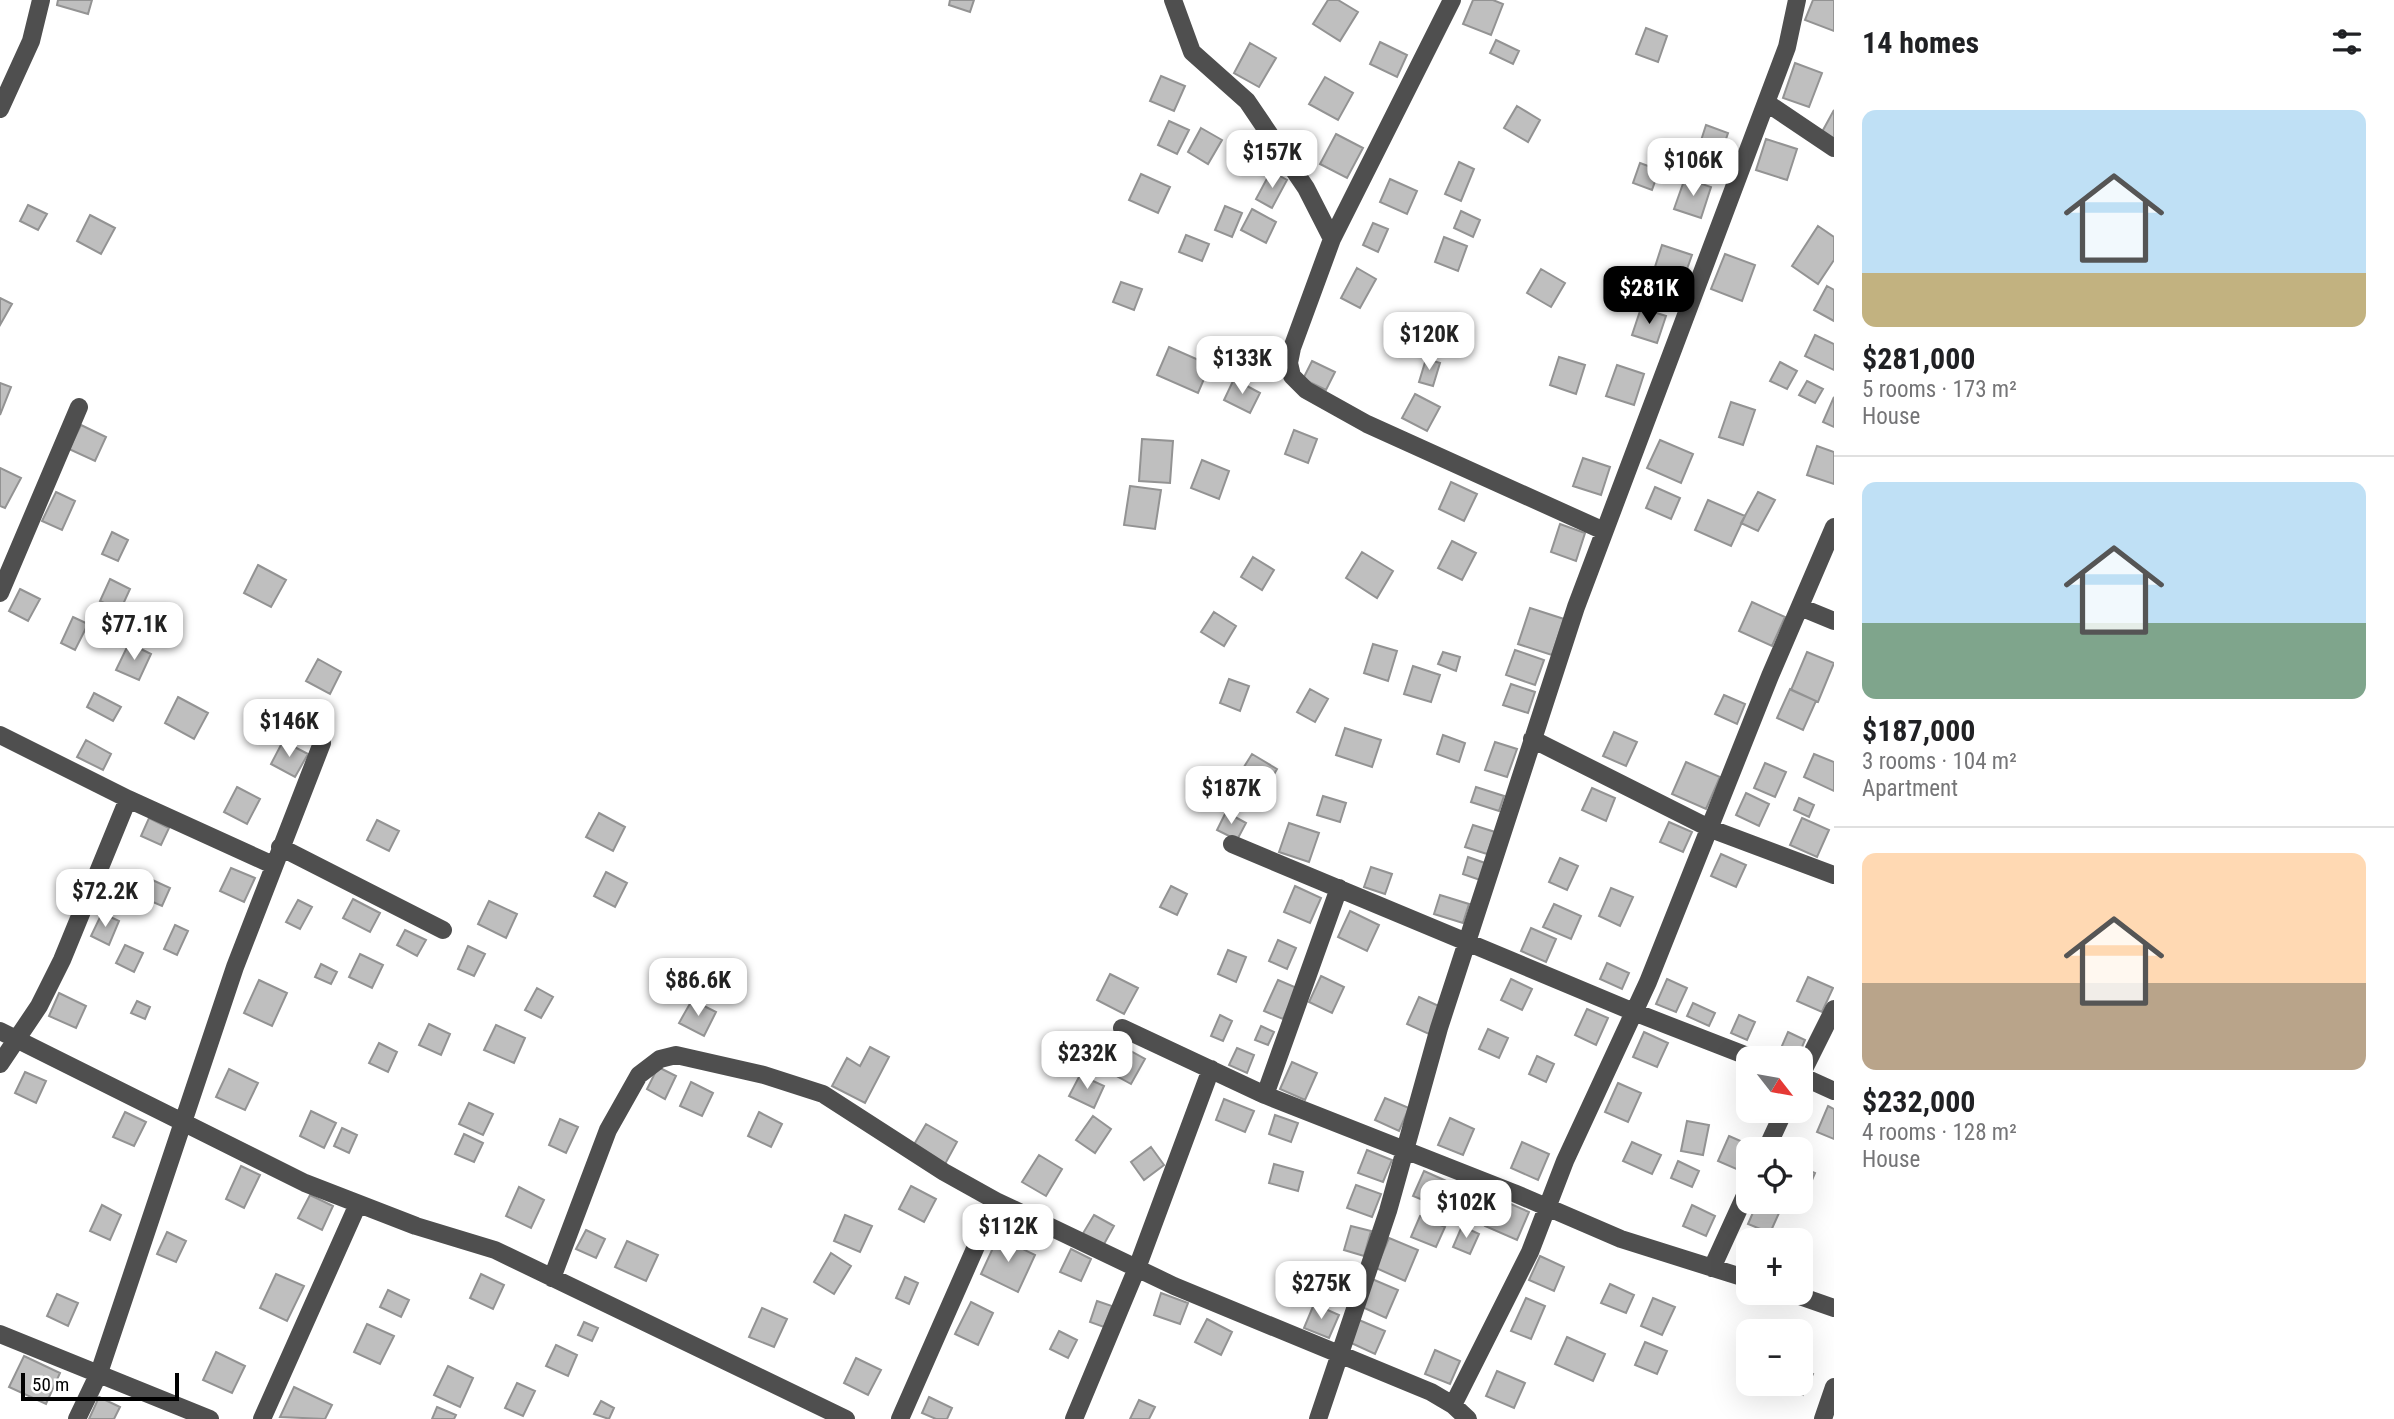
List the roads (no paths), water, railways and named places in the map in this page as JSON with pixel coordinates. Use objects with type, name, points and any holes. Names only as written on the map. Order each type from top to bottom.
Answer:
[{"type":"street","points":[[0,109],[31,41],[41,0]]},
{"type":"street","points":[[1173,0],[1192,52],[1247,101],[1306,188],[1332,239]]},
{"type":"street","points":[[1452,0],[1332,239],[1292,348],[1289,363],[1292,376],[1306,390],[1367,424],[1604,531]]},
{"type":"street","points":[[1318,1419],[1337,1355],[1388,1212],[1467,942],[1532,739],[1604,531],[1787,47],[1797,0]]},
{"type":"street","points":[[1766,103],[1834,148]]},
{"type":"street","points":[[0,593],[79,407]]},
{"type":"street","points":[[1452,1405],[1530,1252],[1546,1209],[1634,1012],[1711,829],[1834,527]]},
{"type":"street","points":[[1800,607],[1834,621]]},
{"type":"street","points":[[0,735],[128,799],[273,864]]},
{"type":"street","points":[[1532,739],[1711,829],[1834,874]]},
{"type":"street","points":[[77,1419],[99,1373],[182,1122],[273,864],[322,743]]},
{"type":"street","points":[[0,1064],[8,1035],[39,1006],[62,960],[128,799]]},
{"type":"street","points":[[1232,844],[1634,1012],[1736,1052]]},
{"type":"street","points":[[280,847],[443,930]]},
{"type":"street","points":[[1265,1094],[1339,888]]},
{"type":"street","points":[[1813,1052],[1834,1009]]},
{"type":"street","points":[[1122,1028],[1265,1094],[1514,1193],[1546,1209],[1621,1239],[1736,1275]]},
{"type":"street","points":[[8,1035],[305,1183],[416,1226],[495,1250],[846,1419]]},
{"type":"street","points":[[552,1278],[614,1119],[639,1075],[660,1059],[676,1055],[764,1075],[823,1094],[944,1172],[996,1201],[1137,1268],[1337,1355],[1432,1392],[1468,1419]]},
{"type":"street","points":[[1074,1419],[1137,1268],[1211,1069]]},
{"type":"street","points":[[1813,1081],[1834,1091]]},
{"type":"street","points":[[900,1419],[996,1201]]},
{"type":"street","points":[[262,1419],[358,1204]]},
{"type":"street","points":[[1712,1268],[1737,1214]]},
{"type":"street","points":[[1813,1301],[1834,1308]]},
{"type":"street","points":[[0,1334],[210,1419]]},
{"type":"street","points":[[1823,1419],[1834,1387]]}]
